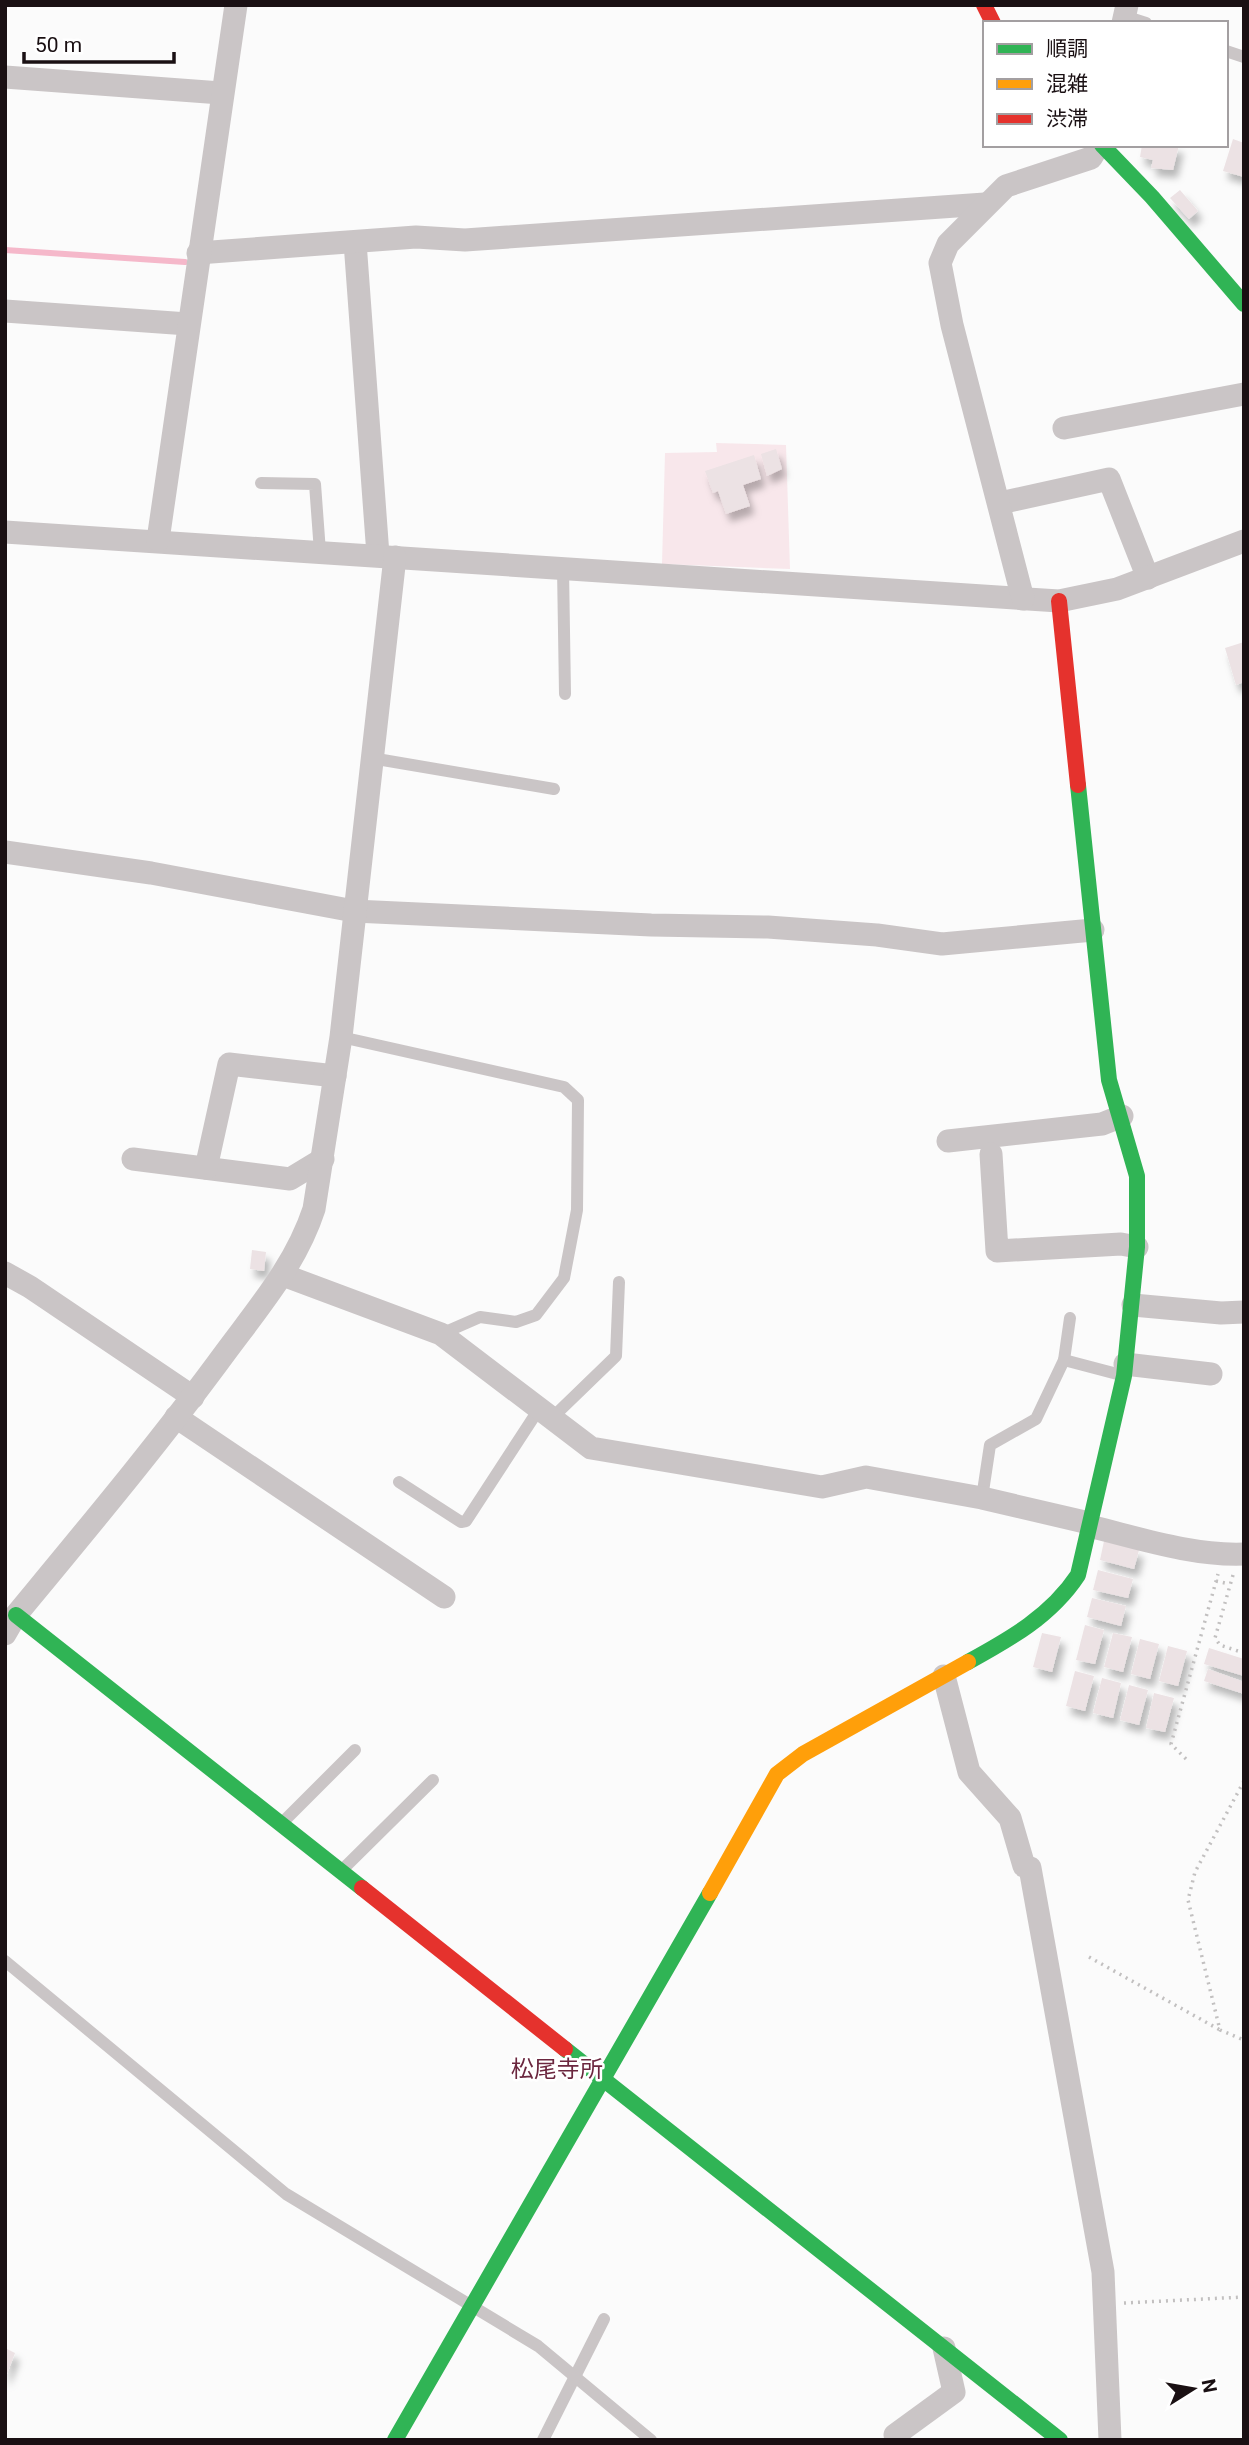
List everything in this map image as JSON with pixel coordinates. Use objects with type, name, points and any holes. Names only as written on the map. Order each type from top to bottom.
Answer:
[{"type":"street","points":[[158,540],[221,93],[236,5]]},
{"type":"street","points":[[984,5],[992,21]]},
{"type":"street","points":[[5,77],[221,93]]},
{"type":"street","points":[[1023,598],[952,324],[940,263],[948,244],[985,204],[1006,186],[1091,158],[1099,147]]},
{"type":"street","points":[[1103,147],[1160,206],[1244,304]]},
{"type":"street","points":[[198,253],[416,237],[465,240],[985,204]]},
{"type":"street","points":[[355,242],[386,556],[371,758],[341,1037],[314,1209],[305,1236],[283,1275],[193,1396],[12,1615],[1060,2440]]},
{"type":"street","points":[[5,311],[188,324]]},
{"type":"street","points":[[1064,428],[1244,394]]},
{"type":"street","points":[[1000,503],[1109,479],[1148,578]]},
{"type":"street","points":[[5,532],[1059,601],[1117,589],[1244,541]]},
{"type":"street","points":[[395,2440],[604,2081],[777,1774],[803,1754],[1014,1637],[1063,1598],[1078,1575],[1124,1370],[1133,1305],[1137,1247],[1137,1176],[1122,1116],[1109,1080],[1059,601]]},
{"type":"street","points":[[5,852],[152,873],[354,911],[652,925],[768,927],[942,944],[1093,930]]},
{"type":"street","points":[[206,1168],[229,1063],[335,1076]]},
{"type":"street","points":[[948,1141],[1102,1124],[1122,1116]]},
{"type":"street","points":[[991,1154],[997,1251],[1122,1244],[1137,1247]]},
{"type":"street","points":[[133,1158],[290,1179],[323,1159]]},
{"type":"street","points":[[5,1273],[193,1396]]},
{"type":"street","points":[[283,1275],[441,1334],[591,1448],[822,1486],[866,1477],[982,1498],[1236,1560]]},
{"type":"street","points":[[1133,1305],[1220,1313],[1244,1312]]},
{"type":"street","points":[[1124,1370],[1211,1374]]},
{"type":"street","points":[[176,1417],[444,1597]]},
{"type":"street","points":[[944,1676],[969,1772],[1007,1812],[1024,1866],[1030,1868],[1049,1963],[1106,2304],[1110,2440]]},
{"type":"street","points":[[895,2435],[954,2392],[944,2348]]},
{"type":"lane","points":[[261,483],[315,484],[320,552]]},
{"type":"lane","points":[[563,568],[565,694]]},
{"type":"lane","points":[[371,758],[554,789]]},
{"type":"lane","points":[[341,1037],[564,1087],[578,1100],[577,1210],[564,1278],[536,1315],[516,1322],[480,1317],[441,1334]]},
{"type":"lane","points":[[399,1482],[461,1522],[466,1521],[546,1413],[616,1356],[619,1282]]},
{"type":"lane","points":[[982,1498],[990,1445],[1036,1419],[1064,1360],[1070,1318]]},
{"type":"lane","points":[[1064,1360],[1124,1370]]},
{"type":"lane","points":[[281,1825],[355,1750]]},
{"type":"lane","points":[[340,1872],[433,1780]]},
{"type":"lane","points":[[5,1961],[286,2194],[538,2346],[651,2440]]},
{"type":"lane","points":[[543,2440],[604,2319]]},
{"type":"path","points":[[1186,1759],[1171,1744],[1216,1581],[1236,1560]]},
{"type":"path","points":[[1236,1560],[1215,1639],[1220,1645],[1244,1653]]},
{"type":"path","points":[[1216,1581],[1229,1584]]},
{"type":"path","points":[[1220,2030],[1188,1900],[1195,1872],[1244,1781]]},
{"type":"path","points":[[1089,1957],[1220,2030],[1244,2040]]},
{"type":"path","points":[[1106,2304],[1244,2297]]},
{"type":"shaded area","points":[[716,443],[786,445],[790,569],[662,564],[665,453],[717,452]]},
{"type":"building","points":[[1233,139],[1244,143],[1244,177],[1223,171]]},
{"type":"building","points":[[1142,147],[1179,147],[1173,170],[1151,168],[1153,160],[1140,157]]},
{"type":"building","points":[[1180,190],[1198,211],[1189,219],[1170,198]]},
{"type":"building","points":[[776,449],[782,469],[767,476],[761,454]]},
{"type":"building","points":[[754,455],[761,479],[743,485],[750,506],[726,514],[718,491],[713,493],[705,471]]},
{"type":"building","points":[[1244,642],[1244,682],[1236,685],[1225,648]]},
{"type":"building","points":[[252,1250],[266,1252],[264,1271],[250,1269]]},
{"type":"building","points":[[1104,1541],[1139,1550],[1134,1569],[1100,1560]]},
{"type":"building","points":[[1098,1570],[1133,1579],[1128,1598],[1093,1590]]},
{"type":"building","points":[[1092,1598],[1126,1606],[1121,1626],[1087,1617]]},
{"type":"building","points":[[1085,1625],[1104,1630],[1095,1664],[1076,1660]]},
{"type":"building","points":[[1042,1633],[1061,1637],[1052,1672],[1033,1667]]},
{"type":"building","points":[[1113,1633],[1132,1637],[1123,1672],[1104,1667]]},
{"type":"building","points":[[1140,1639],[1159,1644],[1150,1679],[1131,1674]]},
{"type":"building","points":[[1168,1646],[1187,1651],[1178,1686],[1159,1681]]},
{"type":"building","points":[[1209,1648],[1244,1659],[1244,1676],[1204,1664]]},
{"type":"building","points":[[1208,1669],[1244,1682],[1244,1694],[1204,1681]]},
{"type":"building","points":[[1075,1671],[1094,1676],[1085,1711],[1066,1706]]},
{"type":"building","points":[[1102,1678],[1121,1683],[1113,1718],[1093,1713]]},
{"type":"building","points":[[1129,1685],[1148,1690],[1139,1725],[1120,1720]]},
{"type":"building","points":[[1154,1693],[1174,1698],[1165,1732],[1146,1728]]},
{"type":"building","points":[[7,2349],[15,2353],[5,2379],[5,2352]]},
{"type":"waterway","points":[[5,250],[185,262]]},
{"type":"traffic: fast","points":[[1104,147],[1152,197],[1244,304]]},
{"type":"traffic: fast","points":[[968,1662],[1029,1625],[1055,1603],[1078,1575],[1124,1376],[1137,1247],[1137,1176],[1109,1080],[1078,785]]},
{"type":"traffic: fast","points":[[16,1615],[362,1888]]},
{"type":"traffic: fast","points":[[395,2440],[710,1893]]},
{"type":"traffic: fast","points":[[565,2049],[1060,2440]]},
{"type":"traffic: slow","points":[[710,1893],[777,1774],[803,1754],[968,1662]]},
{"type":"traffic: jam","points":[[984,5],[992,21]]},
{"type":"traffic: jam","points":[[1059,601],[1078,785]]},
{"type":"traffic: jam","points":[[362,1888],[565,2049]]},
{"type":"district","name":"松尾寺所","points":[[557,2069]]}]
